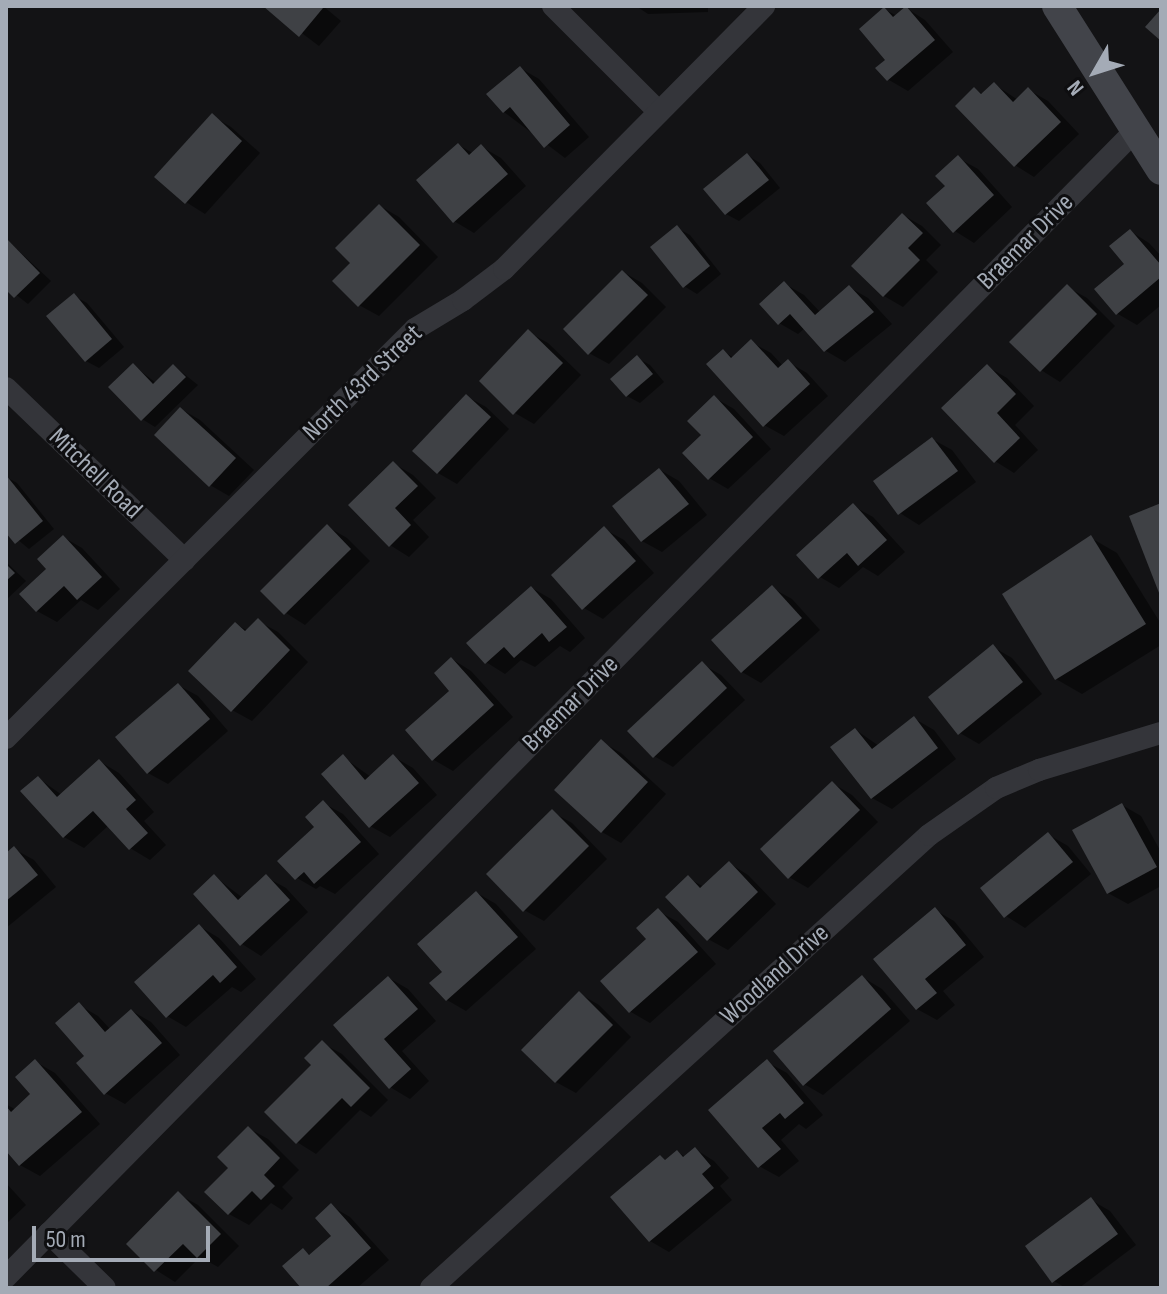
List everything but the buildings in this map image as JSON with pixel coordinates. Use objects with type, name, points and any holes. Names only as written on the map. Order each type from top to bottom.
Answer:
[{"type":"main road","points":[[1057,6],[1161,170]]},
{"type":"street","points":[[553,6],[659,112]]},
{"type":"street","name":"North 43rd Street","points":[[6,738],[415,329],[463,300],[504,269],[764,6]]},
{"type":"street","name":"Braemar Drive","points":[[6,1277],[1136,130]]},
{"type":"street","name":"Mitchell Road","points":[[6,388],[185,560]]},
{"type":"street","name":"Woodland Drive","points":[[431,1288],[929,835],[996,788],[1039,770],[1161,733]]},
{"type":"street","points":[[49,1233],[105,1288]]}]
